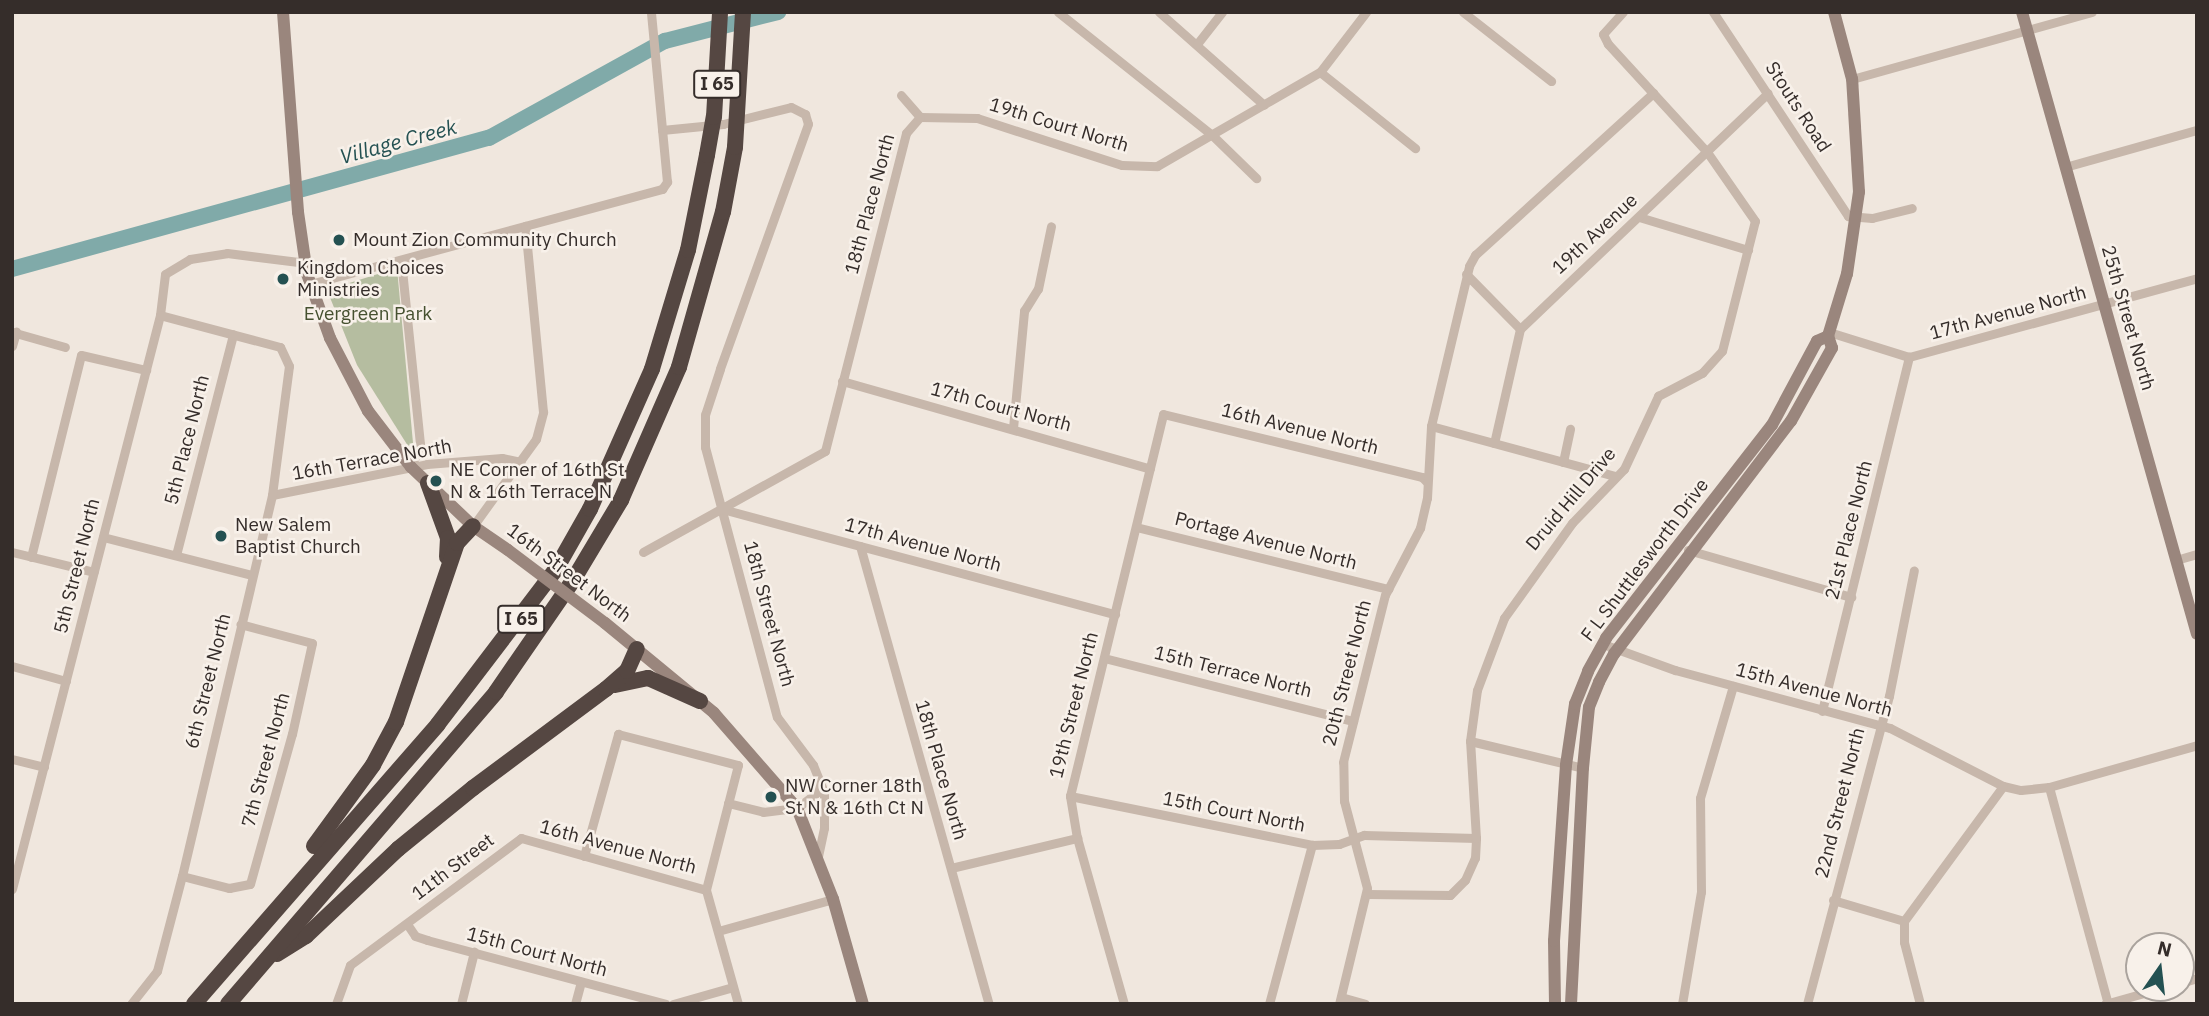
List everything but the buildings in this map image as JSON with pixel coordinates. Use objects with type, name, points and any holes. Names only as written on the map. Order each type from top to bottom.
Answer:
[{"type":"highway","name":"I 65","points":[[194,1004],[438,724],[556,569],[621,444],[652,369],[688,250],[714,117],[720,12]]},
{"type":"highway","name":"I 65","points":[[228,1004],[496,692],[572,582],[621,500],[660,413],[699,305],[735,147],[743,12]]},
{"type":"highway","points":[[428,483],[448,538],[441,591]]},
{"type":"highway","points":[[228,962],[373,765],[396,722],[457,543],[473,526]]},
{"type":"highway","points":[[263,963],[306,936],[398,849],[473,788],[606,689],[627,671],[637,649]]},
{"type":"highway","points":[[606,689],[648,678],[700,701]]},
{"type":"street","name":"16th Street North","points":[[283,12],[298,212],[310,284],[343,367],[368,411],[411,467],[473,526],[606,623],[700,701],[742,741],[797,808],[817,858]]},
{"type":"street","points":[[310,284],[662,189],[667,182],[651,12]]},
{"type":"street","points":[[1058,12],[1212,135],[1255,178]]},
{"type":"street","points":[[1159,12],[1264,105]]},
{"type":"street","points":[[1196,44],[1222,12]]},
{"type":"street","points":[[1366,12],[1320,72],[1415,148]]},
{"type":"street","points":[[1463,12],[1551,81]]},
{"type":"street","name":"Druid Hill Drive","points":[[1367,894],[1450,895],[1471,870],[1476,838],[1470,741],[1477,690],[1504,618],[1572,523],[1624,469],[1658,396],[1702,373],[1722,351],[1755,221],[1707,152],[1603,34],[1623,12]]},
{"type":"street","name":"Stouts Road","points":[[1713,12],[1848,216],[1854,218]]},
{"type":"street","name":"F L Shuttlesworth Drive","points":[[1571,1004],[1583,768],[1589,707],[1616,652],[1806,400],[1832,348],[1828,334],[1847,274],[1860,143],[1852,79],[1834,12]]},
{"type":"street","name":"25th Street North","points":[[2022,12],[2197,634]]},
{"type":"street","points":[[1852,79],[2092,12]]},
{"type":"street","name":"19th Court North","points":[[920,117],[976,118],[1122,165],[1157,166],[1320,72]]},
{"type":"street","points":[[1494,443],[1520,328],[1466,274],[1475,255],[1653,93]]},
{"type":"street","points":[[1707,152],[1768,93]]},
{"type":"street","name":"18th Place North","points":[[722,509],[825,451],[906,133],[920,117],[901,95]]},
{"type":"street","name":"18th Street North","points":[[662,130],[723,124],[791,107],[805,114],[805,134],[705,415],[705,447],[777,717],[818,778],[824,792],[824,828],[817,858]]},
{"type":"street","points":[[2065,167],[2197,130]]},
{"type":"street","name":"19th Avenue","points":[[1520,328],[1707,152]]},
{"type":"street","points":[[1854,218],[1912,208]]},
{"type":"street","points":[[1640,217],[1748,250]]},
{"type":"street","points":[[473,526],[536,439],[543,412],[525,226]]},
{"type":"street","points":[[1013,428],[1024,311],[1038,289],[1051,226]]},
{"type":"street","name":"5th Street North","points":[[12,889],[160,315],[165,274],[184,261],[227,253],[306,263]]},
{"type":"street","points":[[401,260],[420,444],[411,467]]},
{"type":"street","name":"20th Street North","points":[[1340,1000],[1367,894],[1353,838],[1342,772],[1388,589],[1417,537],[1427,482],[1431,426],[1466,274]]},
{"type":"street","name":"17th Avenue North","points":[[1828,334],[1909,357],[2197,278]]},
{"type":"street","points":[[160,315],[233,334]]},
{"type":"street","points":[[12,346],[14,332],[65,347]]},
{"type":"street","name":"6th Street North","points":[[131,1004],[157,971],[183,876],[272,495],[288,356],[280,347],[233,334]]},
{"type":"street","name":"5th Place North","points":[[176,555],[233,334]]},
{"type":"street","name":"F L Shuttlesworth Drive","points":[[1555,1004],[1554,942],[1566,765],[1575,704],[1603,644],[1772,425],[1817,341],[1828,334]]},
{"type":"street","points":[[31,557],[81,355],[146,370]]},
{"type":"street","name":"21st Place North","points":[[1822,711],[1909,357]]},
{"type":"street","name":"17th Court North","points":[[842,381],[1150,469]]},
{"type":"street","name":"19th Street North","points":[[1124,1004],[1077,838],[1070,796],[1163,414]]},
{"type":"street","name":"16th Avenue North","points":[[1163,414],[1422,477],[1427,482]]},
{"type":"street","points":[[1431,426],[1615,476]]},
{"type":"street","points":[[1563,462],[1570,429]]},
{"type":"street","name":"16th Terrace North","points":[[272,495],[411,467],[502,458],[521,462]]},
{"type":"street","points":[[643,552],[722,509]]},
{"type":"street","name":"17th Avenue North","points":[[722,509],[1115,614]]},
{"type":"street","name":"Portage Avenue North","points":[[1136,527],[1388,589]]},
{"type":"street","points":[[103,537],[252,575]]},
{"type":"street","points":[[1680,544],[1692,554],[1851,597]]},
{"type":"street","name":"18th Place North","points":[[860,546],[989,1004]]},
{"type":"street","points":[[12,552],[94,572]]},
{"type":"street","points":[[2176,560],[2197,554]]},
{"type":"street","name":"22nd Street North","points":[[1807,1004],[1878,724],[1894,675],[1914,570]]},
{"type":"street","name":"7th Street North","points":[[183,876],[229,888],[250,884],[312,643],[240,624]]},
{"type":"street","name":"15th Avenue North","points":[[1603,644],[1616,652],[1822,711],[1878,724],[2003,786],[2021,790],[2049,787],[2197,745]]},
{"type":"street","name":"15th Terrace North","points":[[1104,658],[1353,720]]},
{"type":"street","points":[[12,666],[66,681]]},
{"type":"street","points":[[1682,1004],[1701,892],[1700,798],[1733,686]]},
{"type":"street","points":[[584,856],[618,734],[738,765],[706,890],[738,1004]]},
{"type":"street","points":[[1470,741],[1583,768]]},
{"type":"street","points":[[12,759],[44,767]]},
{"type":"street","points":[[728,803],[763,812],[797,808],[816,793],[818,778]]},
{"type":"street","points":[[1920,1004],[1904,942],[1904,921],[2003,786]]},
{"type":"street","points":[[2049,787],[2107,1004],[2125,999]]},
{"type":"street","name":"15th Court North","points":[[1070,796],[1312,845],[1353,838],[1476,838]]},
{"type":"street","name":"16th Avenue North","points":[[521,838],[706,890]]},
{"type":"street","name":"11th Street","points":[[336,1004],[350,965],[521,838]]},
{"type":"street","points":[[951,867],[1077,838]]},
{"type":"street","points":[[1269,1004],[1312,845]]},
{"type":"street","points":[[817,858],[833,899],[863,1004]]},
{"type":"street","points":[[718,931],[833,899]]},
{"type":"street","points":[[1833,900],[1904,921]]},
{"type":"street","name":"15th Court North","points":[[407,923],[415,936],[666,1004]]},
{"type":"street","points":[[461,1004],[474,953]]},
{"type":"street","points":[[575,1004],[581,982]]},
{"type":"street","points":[[673,1004],[733,987]]},
{"type":"street","points":[[1340,1000],[1366,1004]]},
{"type":"green space","name":"Evergreen Park","points":[[397,268],[413,443],[408,446],[357,365],[327,290]]},
{"type":"waterway","name":"Village Creek","points":[[12,269],[489,138],[665,41],[778,12]]},
{"type":"place","name":"Mount Zion Community Church","points":[[339,240]]},
{"type":"place","name":"Kingdom Choices Ministries","points":[[283,279]]},
{"type":"place","name":"NE Corner of 16th St N & 16th Terrace N","points":[[436,481]]},
{"type":"place","name":"New Salem Baptist Church","points":[[221,536]]},
{"type":"place","name":"NW Corner 18th St N & 16th Ct N","points":[[771,797]]}]
